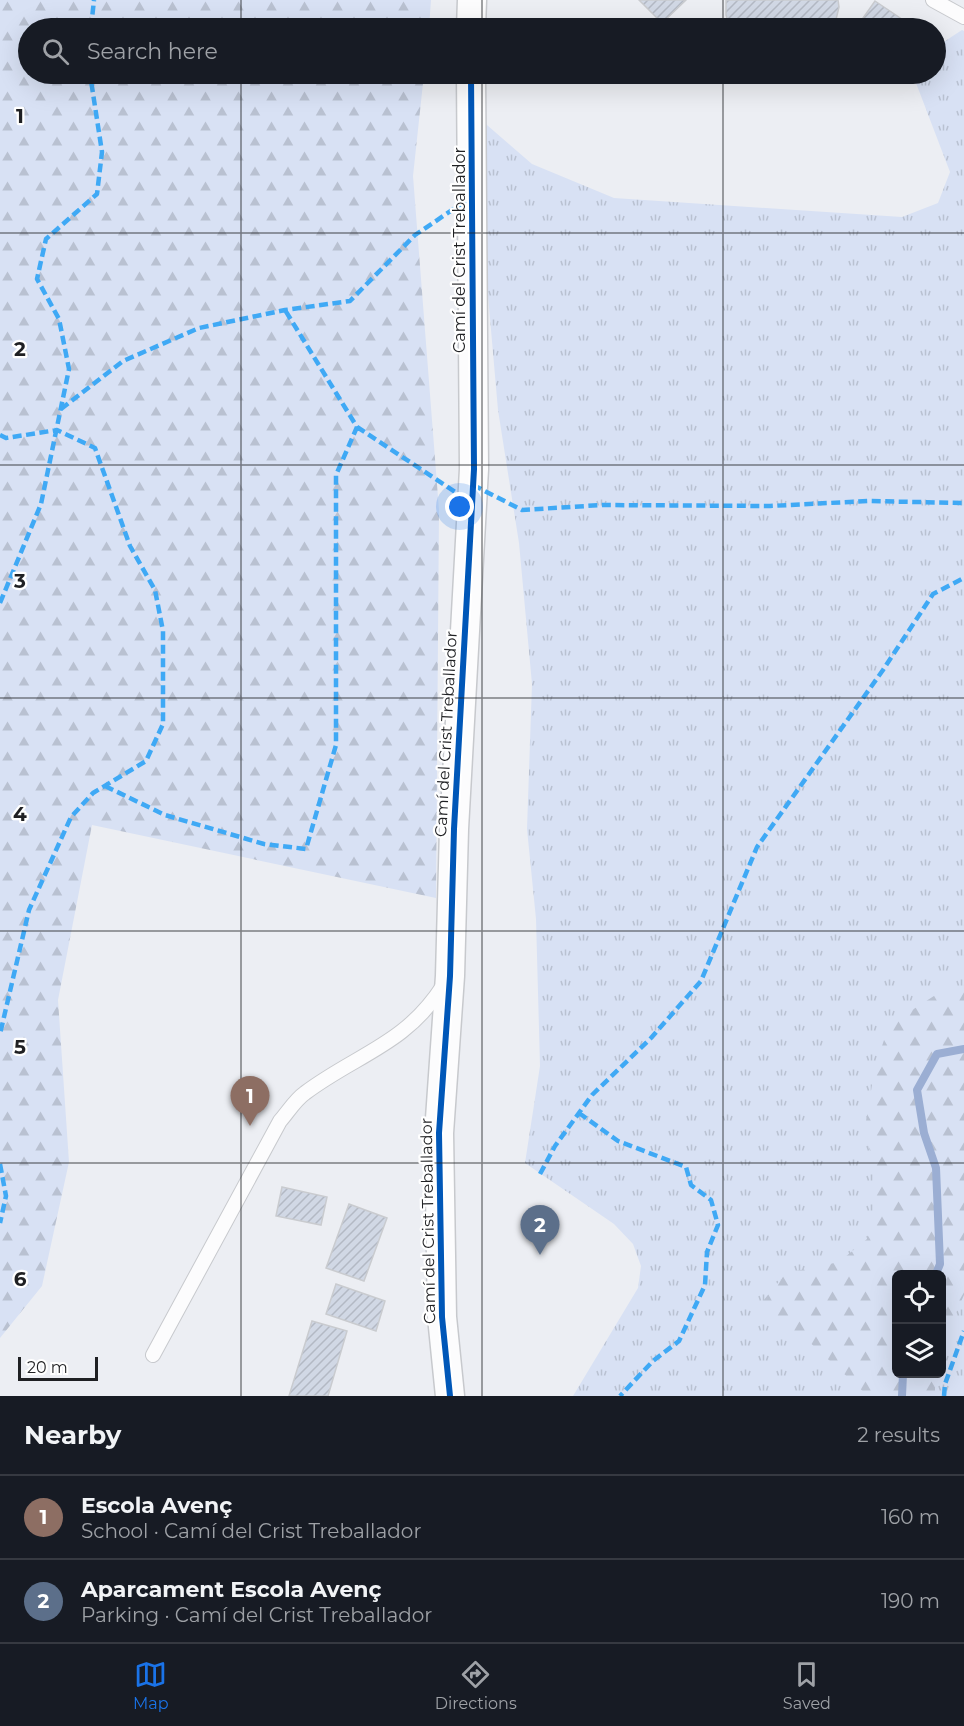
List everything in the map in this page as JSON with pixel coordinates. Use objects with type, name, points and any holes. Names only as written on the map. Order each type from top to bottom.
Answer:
[{"type":"street","points":[[471,18],[472,0]]},
{"type":"street","name":"Camí del Crist Treballador","points":[[450,1396],[442,1317],[439,1133],[450,976],[454,829],[474,469],[471,84]]},
{"type":"lane","points":[[933,0],[964,17]]},
{"type":"lane","points":[[153,1355],[280,1121],[303,1094],[404,1032],[428,1010],[450,976]]},
{"type":"green space","points":[[0,0],[431,0],[430,18],[18,18],[18,84],[423,84],[413,176],[439,510],[436,898],[92,825],[58,1000],[69,1162],[42,1286],[0,1338]]},
{"type":"green space","points":[[962,30],[964,31],[964,1396],[573,1396],[638,1288],[641,1266],[633,1244],[614,1224],[525,1163],[540,1066],[536,919],[527,829],[532,684],[519,543],[498,410],[472,112],[532,164],[614,198],[902,217],[938,203],[950,172],[916,84],[946,84],[946,40]]},
{"type":"green space","points":[[964,990],[964,1295],[946,1335],[946,1270],[892,1270],[892,1378],[935,1378],[935,1396],[868,1396],[805,1338],[754,1312],[786,1273],[839,1262],[867,1239],[873,1226],[873,1160],[864,1133],[875,1067],[889,1025],[937,994]]},
{"type":"building","points":[[639,0],[686,0],[667,18],[657,18]]},
{"type":"building","points":[[726,0],[838,0],[839,7],[836,18],[727,18]]},
{"type":"building","points":[[875,1],[900,18],[863,18]]},
{"type":"building","points":[[282,1187],[327,1197],[321,1225],[276,1216]]},
{"type":"building","points":[[349,1204],[387,1218],[364,1281],[326,1268]]},
{"type":"building","points":[[336,1284],[385,1301],[376,1331],[326,1314]]},
{"type":"building","points":[[312,1321],[347,1331],[328,1396],[289,1396]]},
{"type":"waterway","points":[[938,1270],[940,1264],[936,1168],[924,1133],[917,1090],[937,1054],[964,1049]]},
{"type":"waterway","points":[[902,1396],[903,1378]]},
{"type":"marked path","points":[[92,18],[94,0]]},
{"type":"marked path","points":[[0,603],[41,504],[69,369],[59,319],[37,279],[46,239],[97,194],[102,152],[92,84]]},
{"type":"marked path","points":[[61,409],[123,361],[199,328],[285,310],[350,301],[415,235],[473,196]]},
{"type":"marked path","points":[[105,786],[165,815],[264,844],[306,849],[336,745],[336,475],[357,427],[285,310]]},
{"type":"marked path","points":[[357,427],[472,503]]},
{"type":"marked path","points":[[0,435],[6,438],[57,430],[95,448],[130,546],[155,590],[163,631],[163,724],[146,761],[93,793],[71,817],[29,910],[0,1034]]},
{"type":"marked path","points":[[473,485],[522,510],[602,505],[770,506],[868,501],[964,503]]},
{"type":"marked path","points":[[540,1174],[555,1146],[592,1095],[651,1038],[701,981],[757,847],[883,670],[933,594],[964,578]]},
{"type":"marked path","points":[[579,1113],[618,1141],[686,1167],[691,1185],[711,1200],[718,1225],[707,1252],[705,1285],[679,1341],[653,1361],[620,1396]]},
{"type":"marked path","points":[[0,1164],[6,1196],[0,1223]]},
{"type":"marked path","points":[[944,1396],[945,1384],[964,1331]]},
{"type":"cycle path","points":[[450,1396],[442,1317],[439,1133],[450,976],[454,829],[474,469],[471,84]]},
{"type":"place","name":"Escola Avenç","points":[[250,1126]]},
{"type":"place","name":"Aparcament Escola Avenç","points":[[540,1255]]}]
